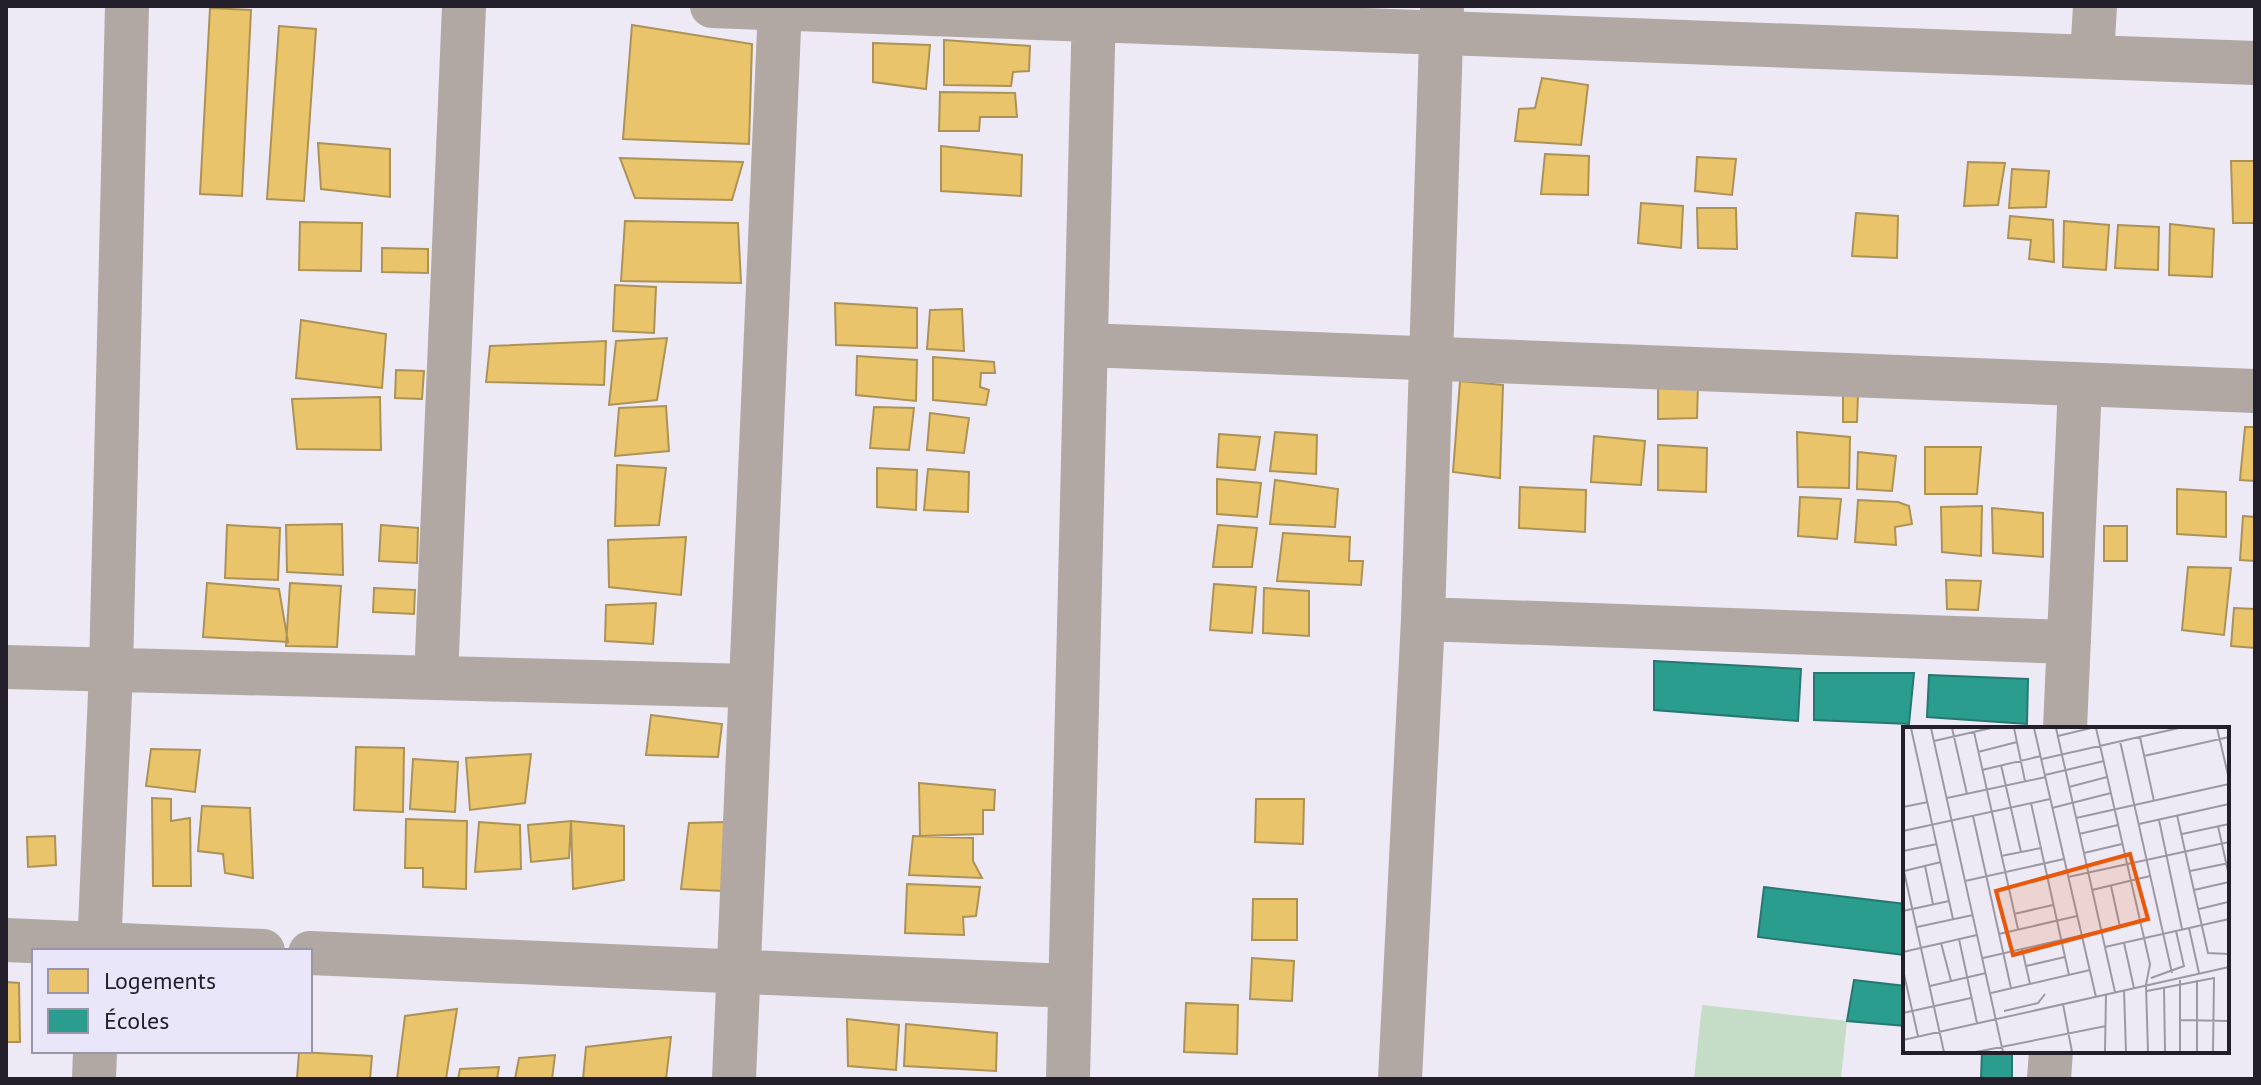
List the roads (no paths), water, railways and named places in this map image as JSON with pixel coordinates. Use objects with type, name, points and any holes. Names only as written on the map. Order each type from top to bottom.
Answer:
[{"type":"street","points":[[99,948],[111,670],[127,6]]},
{"type":"street","points":[[436,678],[464,6]]},
{"type":"street","points":[[712,6],[1442,20],[2092,57],[2255,63]]},
{"type":"street","points":[[2092,57],[2095,6]]},
{"type":"street","points":[[734,1079],[780,7]]},
{"type":"street","points":[[1068,1079],[1094,13]]},
{"type":"street","points":[[1400,1079],[1423,619],[1442,20]]},
{"type":"street","points":[[1086,345],[2255,391]]},
{"type":"street","points":[[2065,727],[2080,385]]},
{"type":"street","points":[[1423,619],[2069,642]]},
{"type":"street","points":[[6,667],[750,686]]},
{"type":"street","points":[[6,940],[154,949]]},
{"type":"street","points":[[312,953],[1070,986]]},
{"type":"street","points":[[94,1079],[95,1053]]},
{"type":"street","points":[[2049,1079],[2051,1053]]}]
